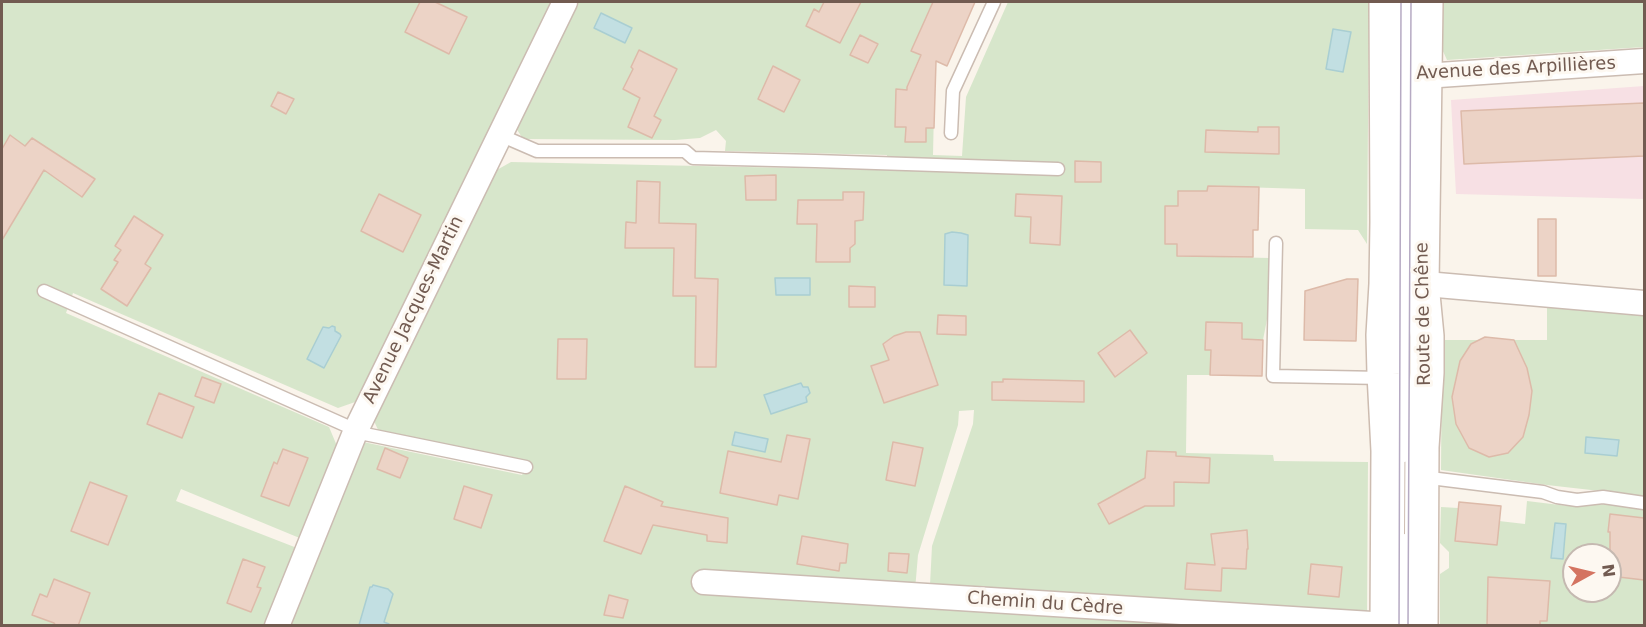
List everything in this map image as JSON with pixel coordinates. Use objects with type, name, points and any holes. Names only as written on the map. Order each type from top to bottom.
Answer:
[{"type":"main road","name":"Route de Chêne","points":[[1386,2],[1406,75]]},
{"type":"main road","name":"Route de Chêne","points":[[1404,625],[1388,451],[1383,335],[1404,284],[1406,75],[1426,2]]},
{"type":"main road","name":"Route de Chêne","points":[[1404,284],[1427,336],[1422,447],[1413,474],[1404,625]]},
{"type":"street","name":"Avenue Jacques-Martin","points":[[277,626],[356,431],[565,2]]},
{"type":"street","name":"Avenue des Arpillières","points":[[1406,75],[1644,61]]},
{"type":"street","points":[[1404,284],[1644,303]]},
{"type":"street","name":"Chemin du Cèdre","points":[[704,582],[1404,625]]},
{"type":"lane","points":[[951,133],[953,91],[994,2]]},
{"type":"lane","points":[[1406,2],[1406,75]]},
{"type":"lane","points":[[500,135],[537,150],[685,151],[693,158],[1058,169]]},
{"type":"lane","points":[[1276,243],[1273,376],[1384,378]]},
{"type":"lane","points":[[44,291],[356,431],[526,467]]},
{"type":"lane","points":[[1413,474],[1543,492],[1577,500],[1603,497],[1644,503]]},
{"type":"lane","points":[[1404,530],[1404,625]]},
{"type":"shaded area","points":[[1644,86],[1644,199],[1456,194],[1451,100]]},
{"type":"green space","points":[[2,2],[552,2],[358,401],[338,408],[73,293],[66,313],[329,427],[337,446],[302,539],[181,489],[176,501],[297,548],[267,625],[2,625]]},
{"type":"green space","points":[[578,2],[934,2],[912,50],[921,54],[907,90],[896,90],[896,108],[934,110],[933,155],[962,156],[966,97],[1008,2],[1369,2],[1367,244],[1358,230],[1305,229],[1305,189],[1208,186],[1207,191],[1178,191],[1178,206],[1165,206],[1165,243],[1177,244],[1177,256],[1270,258],[1269,309],[1263,340],[1242,339],[1242,323],[1206,322],[1205,349],[1211,350],[1210,375],[1187,375],[1186,453],[1273,455],[1274,461],[1368,462],[1367,619],[930,585],[932,546],[973,424],[974,410],[959,411],[958,425],[918,555],[915,590],[1297,625],[291,626],[363,442],[522,475],[529,462],[379,432],[374,421],[495,171],[511,162],[887,170],[887,155],[725,151],[726,141],[716,130],[700,138],[675,140],[523,139],[516,128]]},
{"type":"green space","points":[[1443,2],[1644,2],[1644,47],[1447,60],[1442,49]]},
{"type":"green space","points":[[1547,304],[1644,313],[1644,496],[1441,470],[1442,340],[1547,340]]},
{"type":"green space","points":[[1527,501],[1568,506],[1606,504],[1644,509],[1644,625],[1440,626],[1440,574],[1449,568],[1449,552],[1440,543],[1441,507],[1458,508],[1455,541],[1496,545],[1499,521],[1525,524]]},
{"type":"water","points":[[601,13],[632,28],[625,43],[594,28]]},
{"type":"water","points":[[1333,29],[1351,32],[1343,72],[1326,69]]},
{"type":"water","points":[[952,232],[968,235],[967,286],[944,285],[945,234]]},
{"type":"water","points":[[775,278],[810,278],[810,295],[776,295]]},
{"type":"water","points":[[332,326],[341,336],[324,368],[307,359],[323,327]]},
{"type":"water","points":[[801,383],[803,387],[808,387],[810,393],[806,397],[807,402],[771,414],[764,395]]},
{"type":"water","points":[[735,432],[768,439],[765,452],[732,445]]},
{"type":"water","points":[[1586,437],[1619,440],[1617,456],[1585,453]]},
{"type":"water","points":[[1555,523],[1566,524],[1564,543],[1562,543],[1562,559],[1551,558]]},
{"type":"water","points":[[373,585],[388,589],[393,594],[384,622],[388,625],[359,625],[370,587]]},
{"type":"building","points":[[420,2],[435,2],[467,17],[449,54],[405,32]]},
{"type":"building","points":[[824,2],[861,2],[840,43],[806,26],[814,9],[819,12]]},
{"type":"building","points":[[933,2],[975,2],[947,66],[936,61],[934,128],[926,128],[926,142],[905,142],[906,127],[895,127],[896,89],[907,90],[921,55],[911,51]]},
{"type":"building","points":[[860,35],[878,44],[868,63],[850,55]]},
{"type":"building","points":[[639,50],[677,69],[654,116],[661,120],[652,138],[628,127],[640,98],[623,89]]},
{"type":"building","points":[[773,66],[800,80],[784,112],[758,99]]},
{"type":"building","points":[[278,92],[294,99],[286,114],[271,106]]},
{"type":"building","points":[[1644,103],[1644,156],[1464,164],[1461,111]]},
{"type":"building","points":[[1258,127],[1279,127],[1279,154],[1205,152],[1206,130],[1258,132]]},
{"type":"building","points":[[10,135],[25,146],[32,138],[95,179],[82,197],[44,170],[2,240],[2,149]]},
{"type":"building","points":[[1075,161],[1101,162],[1101,182],[1075,182]]},
{"type":"building","points":[[776,175],[776,200],[746,200],[745,176]]},
{"type":"building","points":[[637,181],[660,182],[659,223],[696,224],[695,278],[718,279],[716,367],[695,367],[696,296],[673,296],[674,248],[625,248],[626,222],[636,223]]},
{"type":"building","points":[[1208,186],[1259,187],[1258,230],[1253,230],[1253,257],[1177,256],[1177,244],[1165,244],[1165,206],[1178,206],[1178,191],[1207,191]]},
{"type":"building","points":[[843,192],[864,192],[863,220],[855,221],[855,244],[850,248],[850,262],[816,262],[817,224],[797,224],[798,200],[843,200]]},
{"type":"building","points":[[379,194],[421,215],[403,252],[361,231]]},
{"type":"building","points":[[1016,194],[1062,196],[1060,245],[1030,243],[1031,217],[1015,216]]},
{"type":"building","points":[[134,216],[163,235],[145,264],[151,268],[127,306],[101,289],[118,262],[114,260],[121,250],[115,246]]},
{"type":"building","points":[[1538,219],[1556,219],[1556,276],[1538,276]]},
{"type":"building","points":[[1347,279],[1358,279],[1356,341],[1304,340],[1305,291]]},
{"type":"building","points":[[849,286],[875,287],[875,307],[849,307]]},
{"type":"building","points":[[938,315],[966,316],[966,335],[937,334]]},
{"type":"building","points":[[1206,322],[1242,323],[1242,339],[1263,340],[1262,376],[1210,375],[1211,350],[1205,350]]},
{"type":"building","points":[[1130,330],[1147,353],[1115,377],[1098,353]]},
{"type":"building","points":[[906,332],[920,332],[938,385],[884,403],[871,366],[889,360],[883,344],[894,336]]},
{"type":"building","points":[[1485,337],[1514,340],[1527,368],[1532,391],[1523,437],[1508,453],[1489,457],[1469,448],[1456,424],[1452,397],[1460,361],[1471,344]]},
{"type":"building","points":[[558,339],[587,339],[586,379],[557,379]]},
{"type":"building","points":[[202,377],[221,384],[214,403],[195,396]]},
{"type":"building","points":[[1003,379],[1084,381],[1084,402],[992,400],[992,382],[1003,382]]},
{"type":"building","points":[[159,393],[194,407],[182,438],[147,424]]},
{"type":"building","points":[[787,435],[810,439],[798,499],[779,495],[777,505],[720,493],[728,451],[781,462]]},
{"type":"building","points":[[893,442],[923,448],[915,486],[886,480]]},
{"type":"building","points":[[385,448],[408,458],[400,478],[377,469]]},
{"type":"building","points":[[283,449],[308,458],[289,506],[261,496],[274,462],[277,464]]},
{"type":"building","points":[[1147,451],[1176,452],[1176,456],[1210,458],[1209,483],[1174,482],[1174,506],[1145,506],[1109,524],[1098,504],[1145,478]]},
{"type":"building","points":[[90,482],[127,496],[108,545],[71,531]]},
{"type":"building","points":[[464,486],[492,495],[481,528],[454,519]]},
{"type":"building","points":[[625,486],[663,502],[661,506],[728,518],[727,543],[707,541],[707,535],[653,525],[641,554],[604,541]]},
{"type":"building","points":[[1459,502],[1501,506],[1497,545],[1455,541]]},
{"type":"building","points":[[1610,514],[1644,518],[1644,580],[1622,577],[1622,543],[1610,543],[1610,532],[1608,532]]},
{"type":"building","points":[[1247,530],[1246,569],[1222,568],[1221,591],[1185,589],[1187,563],[1215,565],[1211,534]]},
{"type":"building","points":[[802,536],[848,544],[846,563],[840,563],[839,571],[797,564]]},
{"type":"building","points":[[889,553],[909,554],[907,573],[888,571]]},
{"type":"building","points":[[243,559],[265,567],[257,587],[261,588],[251,612],[227,603]]},
{"type":"building","points":[[1311,564],[1342,567],[1339,597],[1308,594]]},
{"type":"building","points":[[1488,577],[1550,581],[1547,621],[1540,621],[1540,626],[1487,626]]},
{"type":"building","points":[[54,579],[90,593],[78,626],[56,626],[54,623],[32,615],[40,594],[47,597]]},
{"type":"building","points":[[609,595],[628,600],[623,618],[604,615]]},
{"type":"tram line","points":[[1399,626],[1401,2]]},
{"type":"tram line","points":[[1408,626],[1411,2]]}]
